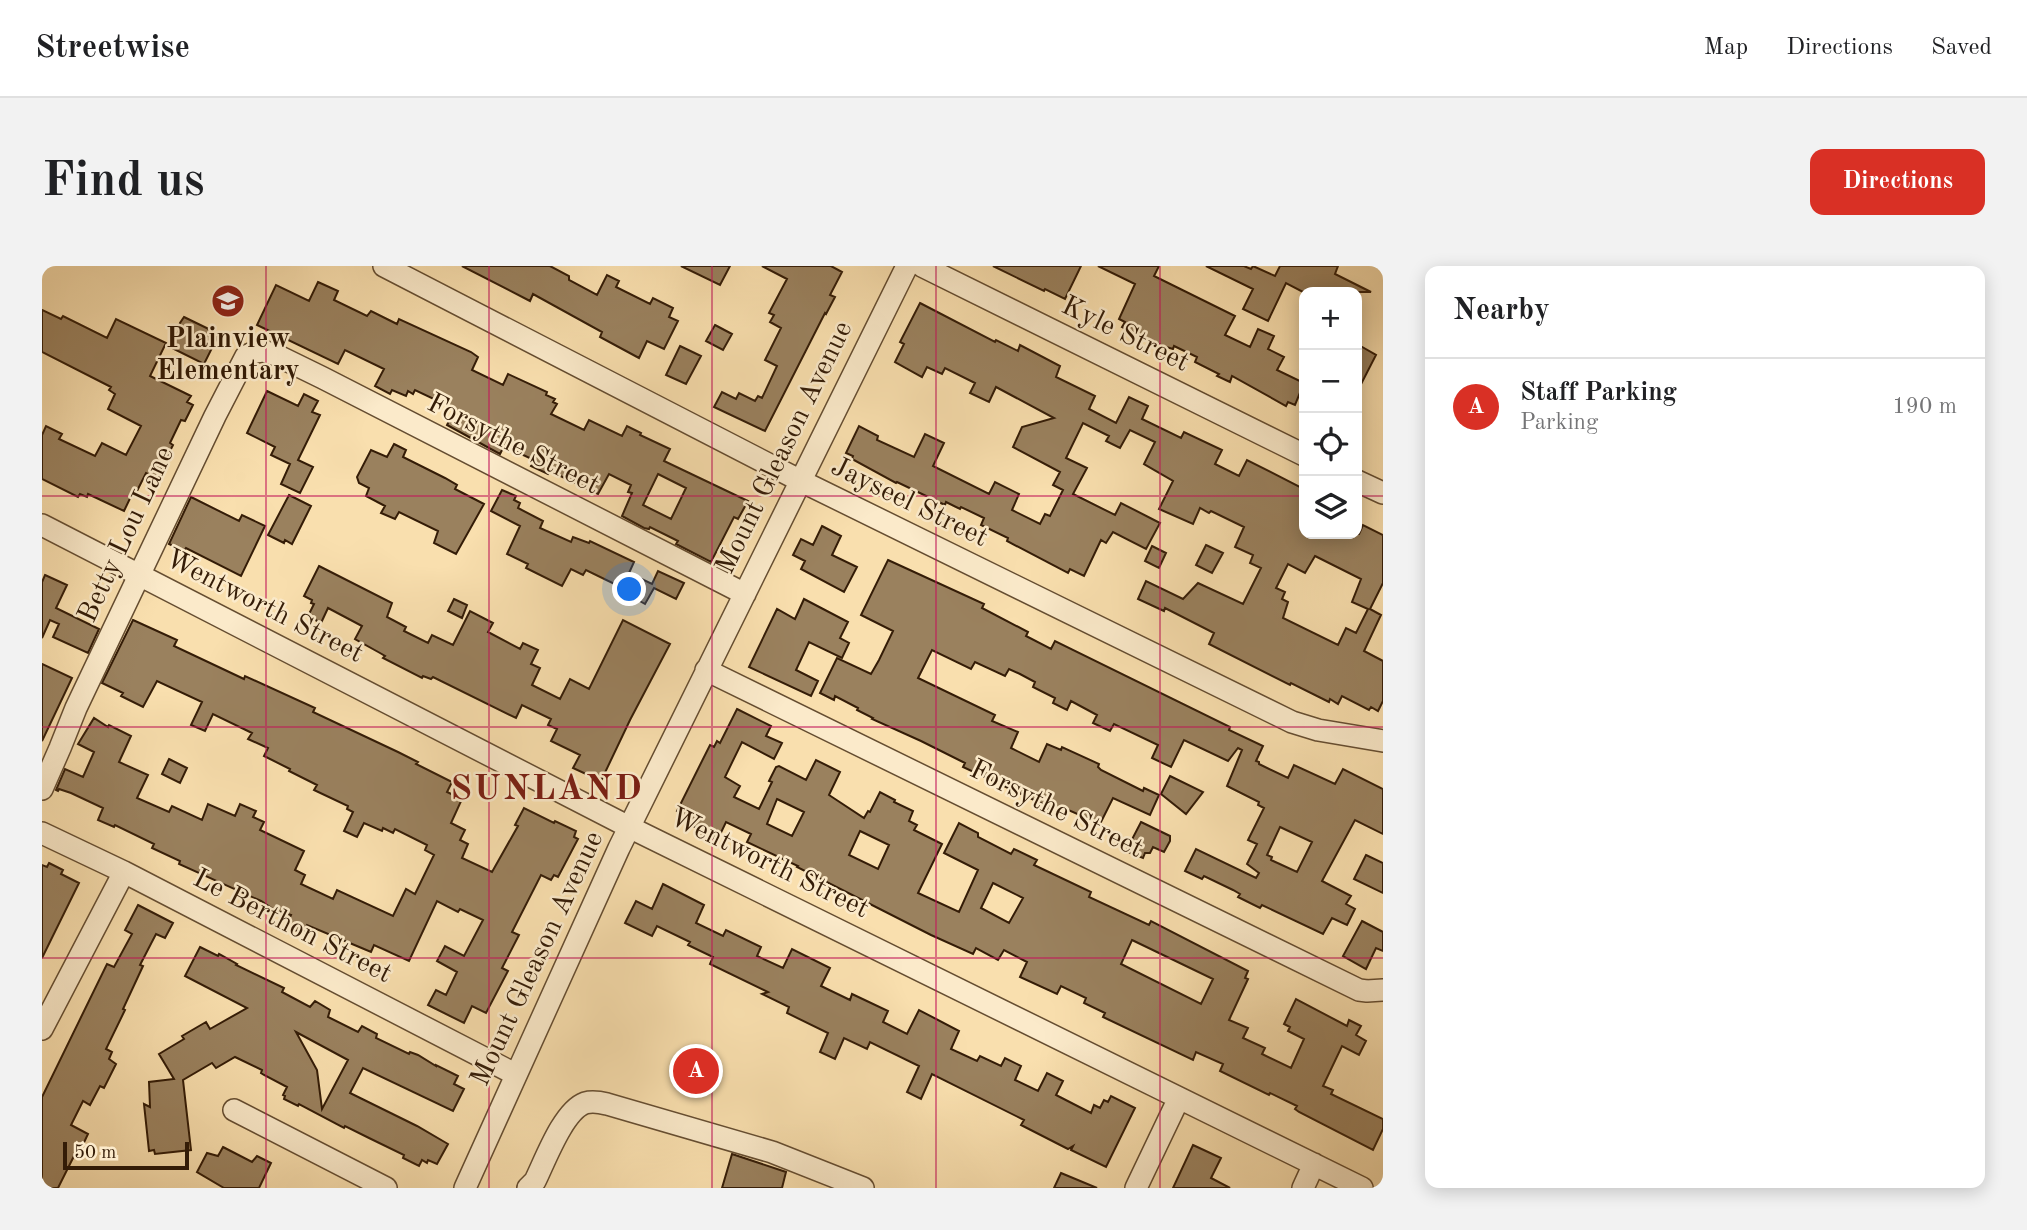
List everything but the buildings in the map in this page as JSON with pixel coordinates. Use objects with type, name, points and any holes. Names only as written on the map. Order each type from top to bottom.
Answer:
[{"type":"street","name":"Jayseel Street","points":[[384,266],[801,481],[1292,722],[1318,730],[1383,741]]},
{"type":"street","name":"Mount Gleason Avenue","points":[[471,1186],[515,1074],[629,827],[906,268]]},
{"type":"street","name":"Kyle Street","points":[[906,268],[1299,453]]},
{"type":"street","name":"Forsythe Street","points":[[255,352],[263,351],[276,355],[324,378],[745,594]]},
{"type":"street","name":"Betty Lou Lane","points":[[42,789],[76,708],[240,365],[246,356],[255,352]]},
{"type":"street","points":[[1362,484],[1383,494]]},
{"type":"street","name":"Wentworth Street","points":[[42,525],[629,827],[1362,1188]]},
{"type":"street","name":"Forsythe Street","points":[[706,670],[1359,990],[1383,990]]},
{"type":"street","name":"Le Berthon Street","points":[[42,833],[124,872],[515,1074]]},
{"type":"street","points":[[42,1029],[124,872]]},
{"type":"street","points":[[1136,1188],[1179,1098]]},
{"type":"street","points":[[528,1188],[535,1181],[570,1114],[580,1105],[593,1101],[772,1152],[863,1188]]},
{"type":"street","points":[[234,1110],[386,1188]]},
{"type":"street","points":[[1303,1188],[1314,1164]]},
{"type":"place","name":"Plainview Elementary","points":[[228,301]]},
{"type":"place","name":"Staff Parking","points":[[696,1071]]},
{"type":"district","name":"SUNLAND","points":[[547,789]]}]
